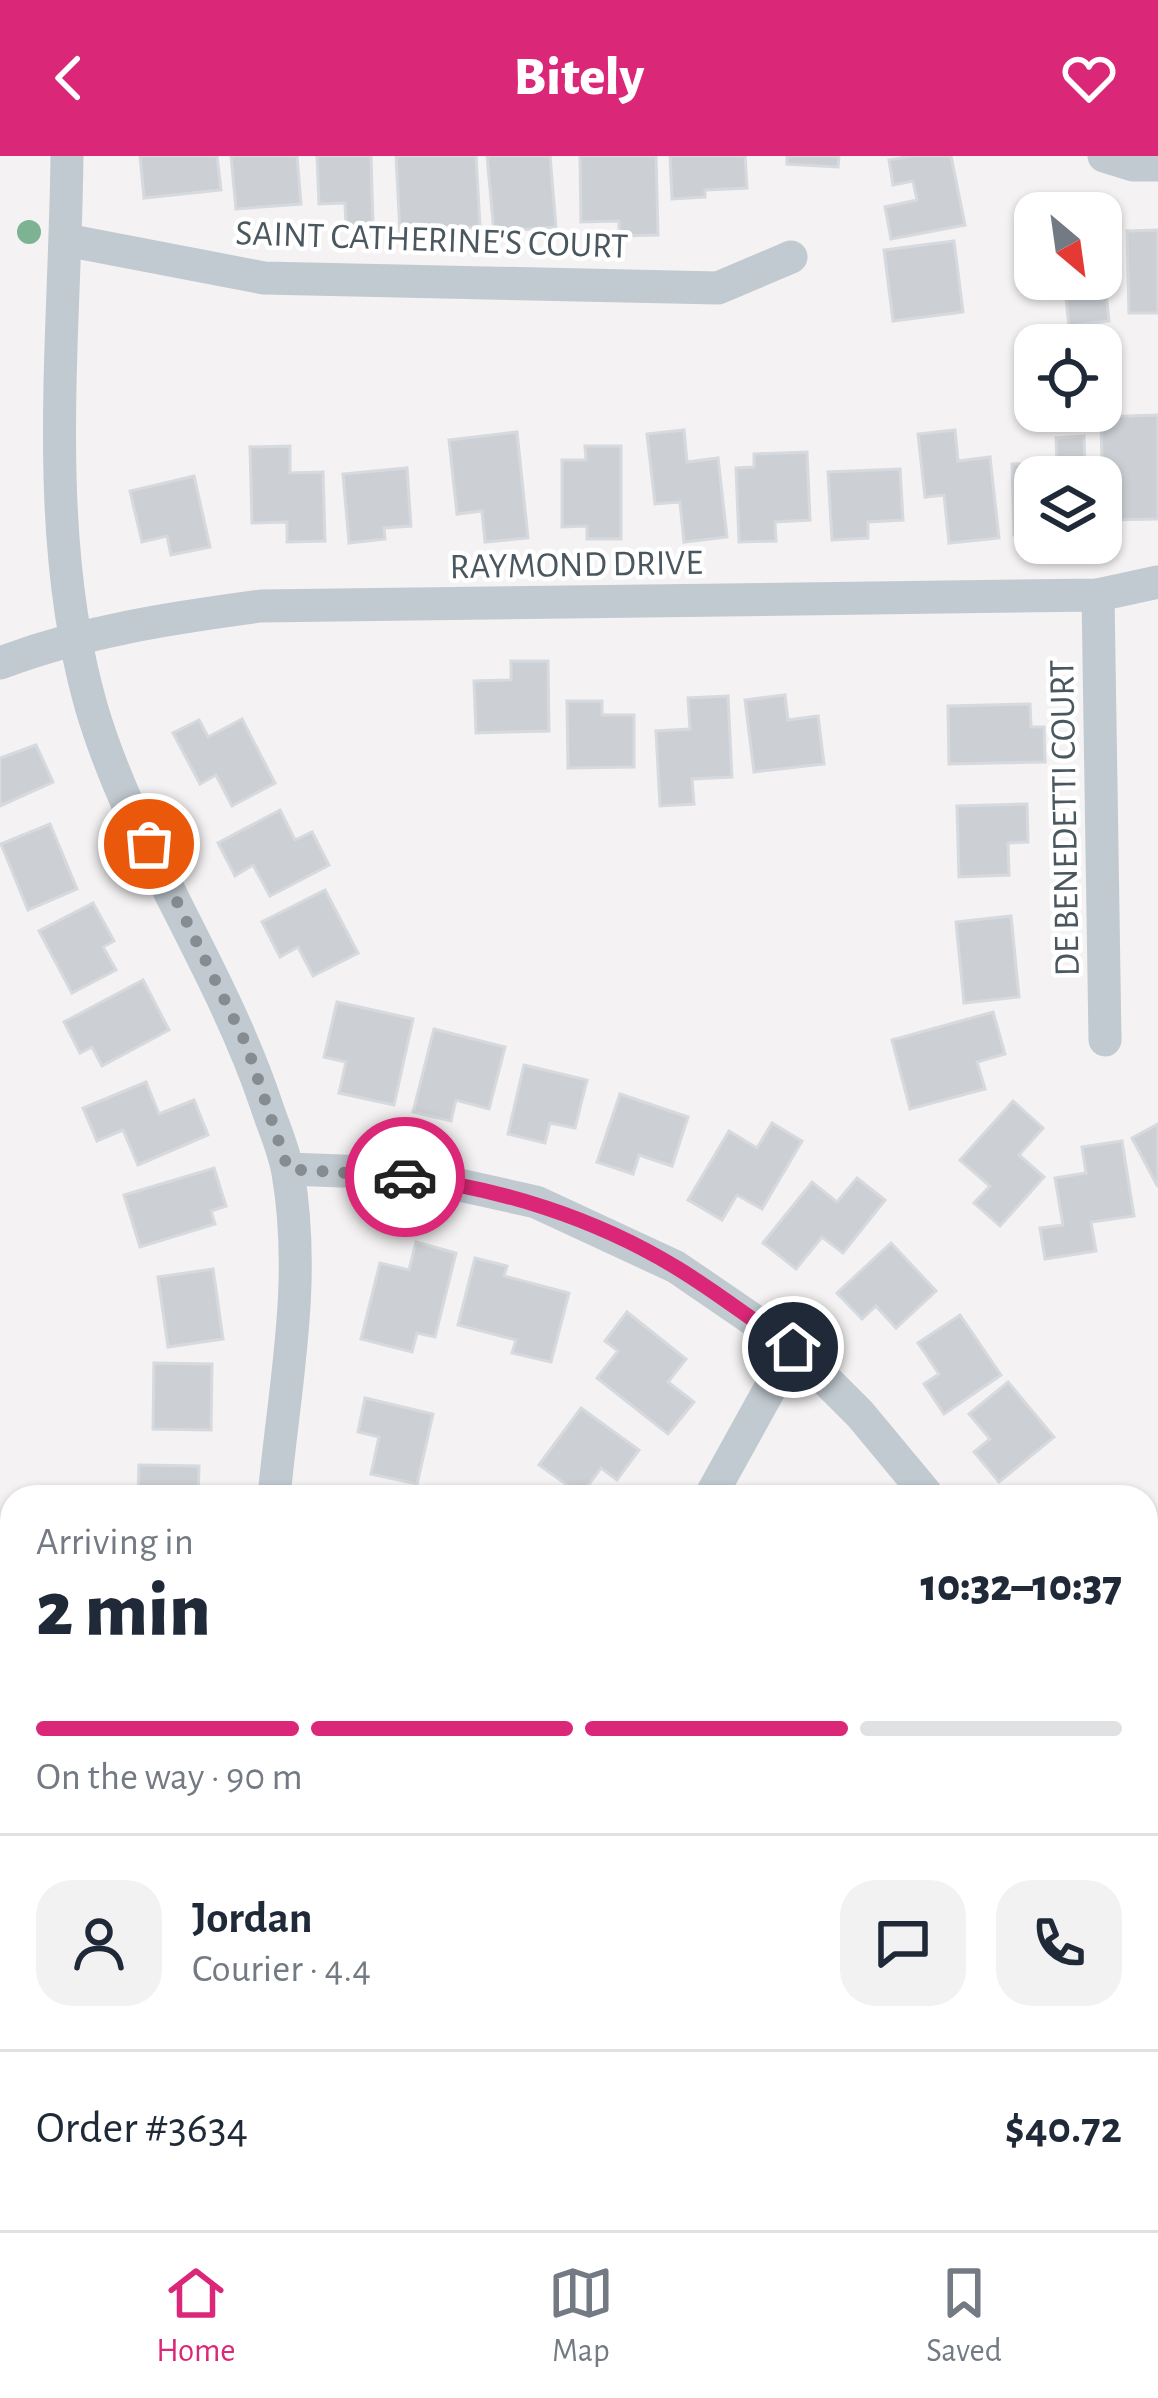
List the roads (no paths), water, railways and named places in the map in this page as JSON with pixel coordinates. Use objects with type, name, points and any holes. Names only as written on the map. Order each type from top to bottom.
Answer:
[{"type":"street","points":[[68,156],[60,509],[65,578],[91,705],[111,764],[247,1046],[288,1169],[297,1259],[295,1332],[276,1485]]},
{"type":"street","points":[[1104,156],[1133,165],[1158,165]]},
{"type":"street","name":"SAINT CATHERINE'S COURT","points":[[66,240],[264,278],[718,288],[791,257]]},
{"type":"street","name":"RAYMOND DRIVE","points":[[0,663],[149,621],[261,606],[1098,596],[1158,582]]},
{"type":"street","name":"DE BENEDETTI COURT","points":[[1098,596],[1105,1040]]},
{"type":"street","points":[[288,1169],[446,1182],[536,1202],[676,1267],[793,1347],[860,1414],[919,1485]]},
{"type":"street","points":[[717,1485],[793,1347]]}]
